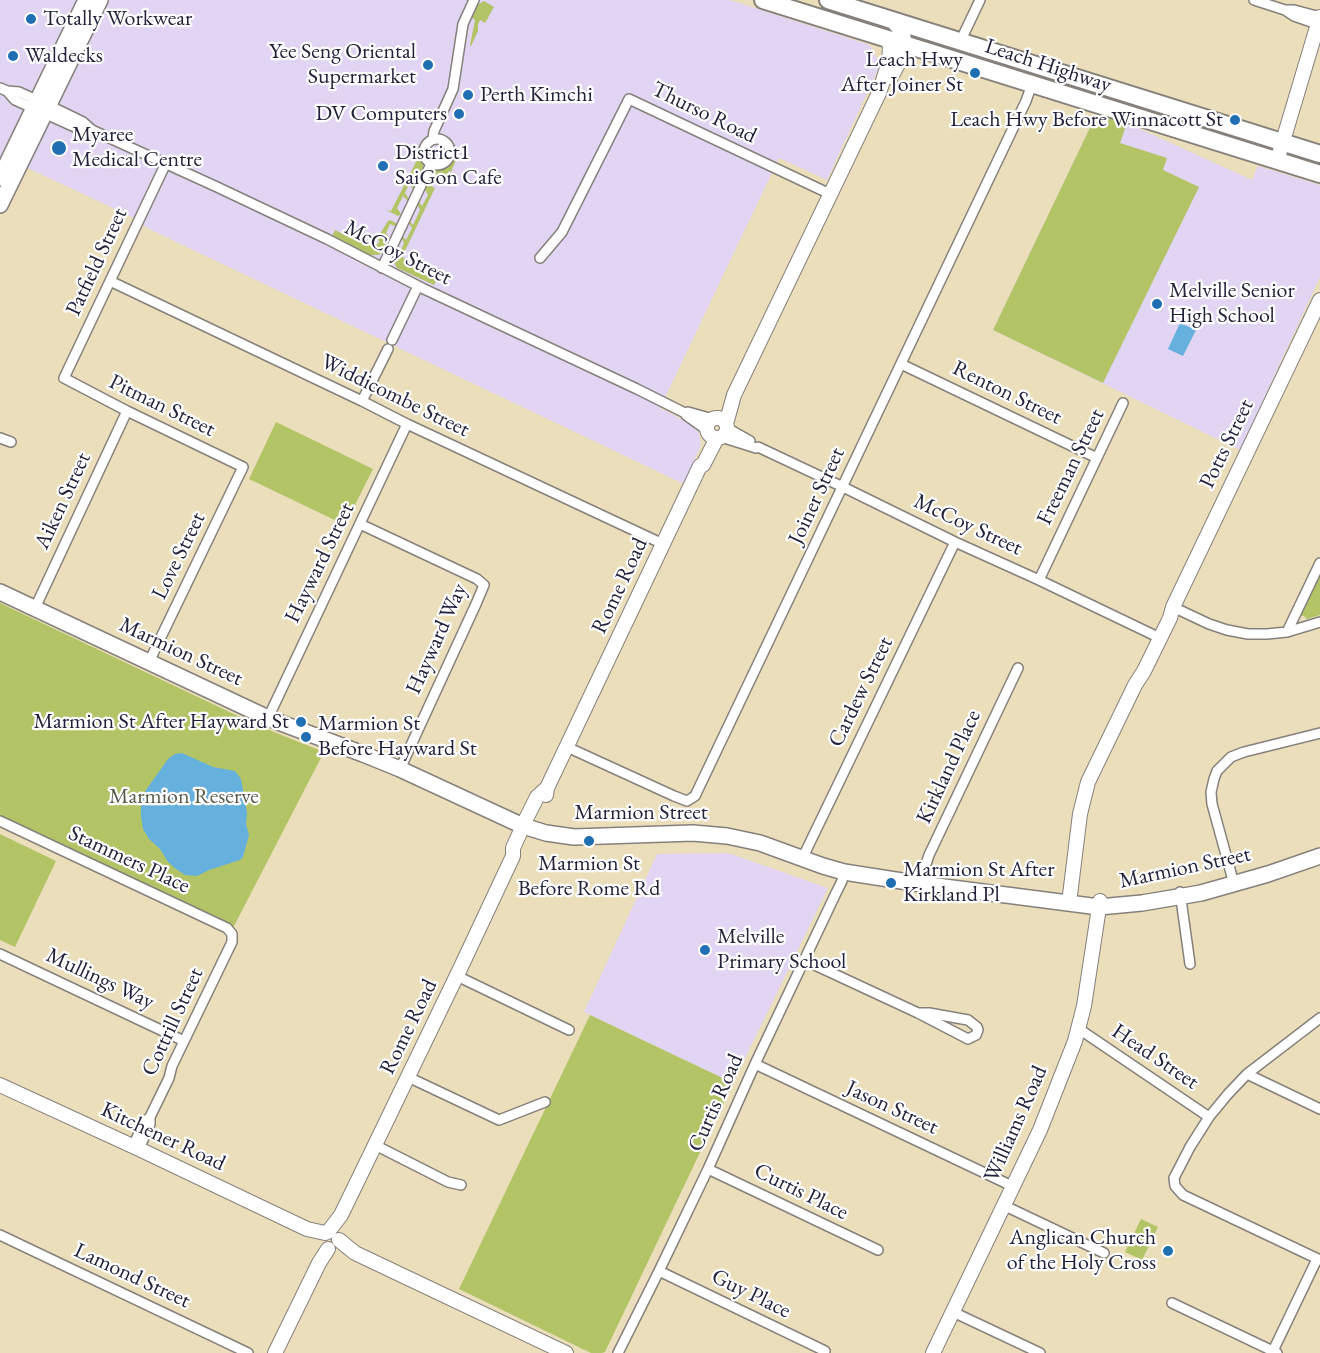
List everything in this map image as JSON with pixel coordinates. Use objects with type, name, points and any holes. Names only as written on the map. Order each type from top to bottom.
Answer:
[{"type":"highway","name":"Leach Highway","points":[[763,0],[1320,174]]},
{"type":"highway","name":"Leach Highway","points":[[828,0],[1320,154]]},
{"type":"main road","points":[[0,205],[86,0]]},
{"type":"main road","points":[[0,178],[100,0]]},
{"type":"main road","name":"Marmion Street","points":[[0,585],[36,605],[269,715],[353,744],[529,823],[576,828],[724,829],[765,838],[803,856],[844,869],[1099,904],[1142,903],[1233,881],[1320,856]]},
{"type":"main road","name":"Marmion Street","points":[[0,592],[36,605]]},
{"type":"main road","name":"Marmion Street","points":[[1233,881],[1320,850]]},
{"type":"street","points":[[433,139],[434,131],[453,89],[463,24],[474,0]]},
{"type":"street","points":[[960,42],[980,0]]},
{"type":"street","points":[[1254,0],[1285,10],[1294,16],[1319,21],[1277,161]]},
{"type":"street","points":[[892,20],[903,34],[905,45]]},
{"type":"street","name":"Rome Road","points":[[275,1353],[513,856],[521,851],[529,823],[545,800],[547,788],[700,466],[703,465],[730,399],[734,395],[879,93],[889,62],[888,39]]},
{"type":"street","name":"Rome Road","points":[[879,93],[893,74],[902,57],[905,45]]},
{"type":"street","name":"Joiner Street","points":[[567,747],[687,801],[695,796],[1026,101],[1032,84]]},
{"type":"street","name":"McCoy Street","points":[[3,89],[15,100],[83,122],[92,130],[327,239],[418,286],[685,412],[689,411],[717,428],[758,445],[955,542],[1158,637]]},
{"type":"street","name":"Thurso Road","points":[[540,258],[562,232],[629,99],[830,194]]},
{"type":"street","points":[[433,139],[445,141],[450,151],[446,162],[438,165],[431,164],[425,158],[423,151],[426,144],[433,139]]},
{"type":"street","name":"Patfield Street","points":[[64,378],[166,163]]},
{"type":"street","points":[[382,268],[431,164]]},
{"type":"street","name":"Widdicombe Street","points":[[110,281],[663,544]]},
{"type":"street","points":[[362,401],[418,286]]},
{"type":"street","name":"Potts Street","points":[[1069,900],[1082,801],[1088,782],[1135,684],[1144,671],[1158,637],[1170,618],[1173,607],[1320,300]]},
{"type":"street","name":"Renton Street","points":[[901,364],[1097,458]]},
{"type":"street","name":"Pitman Street","points":[[64,378],[243,467]]},
{"type":"street","name":"Freeman Street","points":[[1039,580],[1123,403]]},
{"type":"street","name":"Aiken Street","points":[[36,605],[127,411]]},
{"type":"street","name":"Hayward Street","points":[[269,715],[407,424]]},
{"type":"street","points":[[0,438],[11,442]]},
{"type":"street","name":"Love Street","points":[[150,659],[243,467]]},
{"type":"street","name":"Hayward Way","points":[[360,524],[477,579],[484,585],[401,767]]},
{"type":"street","name":"Cardew Street","points":[[803,856],[955,542]]},
{"type":"street","points":[[1287,632],[1320,563]]},
{"type":"street","points":[[1173,607],[1209,624],[1248,634],[1287,632],[1320,622]]},
{"type":"street","name":"Kirkland Place","points":[[922,881],[929,855],[1018,668]]},
{"type":"street","points":[[1233,881],[1210,792],[1217,771],[1231,757],[1244,752],[1320,733]]},
{"type":"street","name":"Stammers Place","points":[[0,821],[227,928],[232,934],[232,942]]},
{"type":"street","name":"Curtis Road","points":[[618,1353],[708,1169],[842,881],[844,869]]},
{"type":"street","points":[[1180,894],[1190,964]]},
{"type":"street","name":"Williams Road","points":[[933,1353],[1047,1112],[1079,1029],[1099,904]]},
{"type":"street","name":"Cottrill Street","points":[[136,1147],[144,1122],[150,1117],[232,942]]},
{"type":"street","name":"Mullings Way","points":[[0,954],[184,1041]]},
{"type":"street","points":[[804,960],[968,1039],[976,1035],[978,1030],[968,1020],[918,1013]]},
{"type":"street","points":[[457,976],[569,1030]]},
{"type":"street","points":[[1172,1303],[1274,1352],[1318,1259],[1183,1195],[1175,1186],[1174,1178],[1209,1117],[1247,1074],[1320,1018]]},
{"type":"street","name":"Head Street","points":[[1079,1029],[1209,1117]]},
{"type":"street","name":"Jason Street","points":[[755,1064],[1012,1186]]},
{"type":"street","points":[[1247,1074],[1320,1109]]},
{"type":"street","points":[[408,1077],[499,1120],[545,1101]]},
{"type":"street","name":"Kitchener Road","points":[[0,1085],[136,1147],[329,1241],[567,1352]]},
{"type":"street","points":[[375,1145],[448,1182],[461,1185]]},
{"type":"street","name":"Curtis Place","points":[[708,1169],[878,1250]]},
{"type":"street","points":[[1003,1205],[1104,1253]]},
{"type":"street","name":"Lamond Street","points":[[0,1235],[248,1353]]},
{"type":"street","name":"Guy Place","points":[[659,1271],[825,1351]]},
{"type":"street","points":[[953,1311],[1040,1353]]},
{"type":"shaded area","points":[[0,0],[730,0],[870,45],[880,65],[827,180],[779,158],[660,408],[698,428],[701,445],[684,484],[149,229],[132,217],[4,157],[0,162]]},
{"type":"shaded area","name":"Melville Senior High School","points":[[1097,113],[1127,123],[1252,180],[1258,166],[1320,185],[1320,277],[1240,450],[993,330]]},
{"type":"shaded area","name":"Melville Primary School","points":[[728,853],[828,888],[733,1083],[584,1012],[657,854]]},
{"type":"green space","points":[[484,1],[494,7],[485,23],[480,20],[471,46],[475,20],[471,17],[477,5]]},
{"type":"green space","points":[[1097,113],[1127,123],[1120,143],[1167,158],[1163,170],[1199,187],[1103,383],[993,330]]},
{"type":"green space","points":[[416,147],[423,159],[423,170],[421,174],[416,170],[411,181],[414,187],[413,189],[409,184],[405,193],[409,199],[408,201],[403,196],[397,208],[401,214],[398,216],[386,210],[391,211],[415,164],[417,158],[412,155]]},
{"type":"green space","points":[[458,156],[451,172],[449,171],[446,176],[442,174],[439,181],[430,177],[433,169],[445,165],[452,157]]},
{"type":"green space","points":[[427,184],[435,188],[402,257],[408,260],[407,264],[435,278],[438,277],[434,285],[397,268],[392,259],[394,249],[399,255],[404,243],[402,235],[406,240],[412,228],[408,222],[409,220],[413,225],[420,210],[418,201],[422,206],[428,195],[424,188]]},
{"type":"green space","points":[[390,220],[396,223],[397,227],[390,224],[386,233],[390,239],[379,255],[369,255],[332,236],[335,230],[366,245],[368,241],[371,246],[379,243],[378,237]]},
{"type":"green space","points":[[276,422],[373,469],[345,525],[249,479]]},
{"type":"green space","points":[[1320,571],[1320,615],[1307,619],[1301,616],[1301,613]]},
{"type":"green space","name":"Marmion Reserve","points":[[0,603],[259,726],[324,752],[233,928],[0,816]]},
{"type":"green space","points":[[0,834],[56,861],[15,947],[0,940]]},
{"type":"green space","points":[[590,1015],[733,1083],[605,1352],[602,1353],[591,1353],[459,1289]]},
{"type":"green space","points":[[1141,1219],[1158,1227],[1142,1260],[1125,1252]]},
{"type":"water","points":[[1180,323],[1196,330],[1183,356],[1168,349]]},
{"type":"water","points":[[182,753],[213,767],[235,771],[241,779],[247,813],[246,824],[249,835],[243,857],[197,876],[185,875],[168,862],[143,829],[141,816],[141,804],[146,790],[168,759],[175,754]]},
{"type":"place","name":"Totally Workwear","points":[[31,19]]},
{"type":"place","name":"Waldecks","points":[[13,56]]},
{"type":"place","name":"Yee Seng Oriental Supermarket","points":[[428,65]]},
{"type":"place","name":"Leach Hwy After Joiner St","points":[[975,73]]},
{"type":"place","name":"Perth Kimchi","points":[[468,95]]},
{"type":"place","name":"DV Computers","points":[[459,114]]},
{"type":"place","name":"Leach Hwy Before Winnacott St","points":[[1235,120]]},
{"type":"place","name":"Myaree Medical Centre","points":[[59,148]]},
{"type":"place","name":"District1 SaiGon Cafe","points":[[383,166]]},
{"type":"place","name":"Melville Senior High School","points":[[1157,304]]},
{"type":"place","name":"Marmion St After Hayward St","points":[[301,722]]},
{"type":"place","name":"Marmion St Before Hayward St","points":[[306,737]]},
{"type":"place","name":"Marmion St Before Rome Rd","points":[[589,841]]},
{"type":"place","name":"Marmion St After Kirkland Pl","points":[[891,883]]},
{"type":"place","name":"Melville Primary School","points":[[705,950]]},
{"type":"place","name":"Anglican Church of the Holy Cross","points":[[1168,1251]]}]
